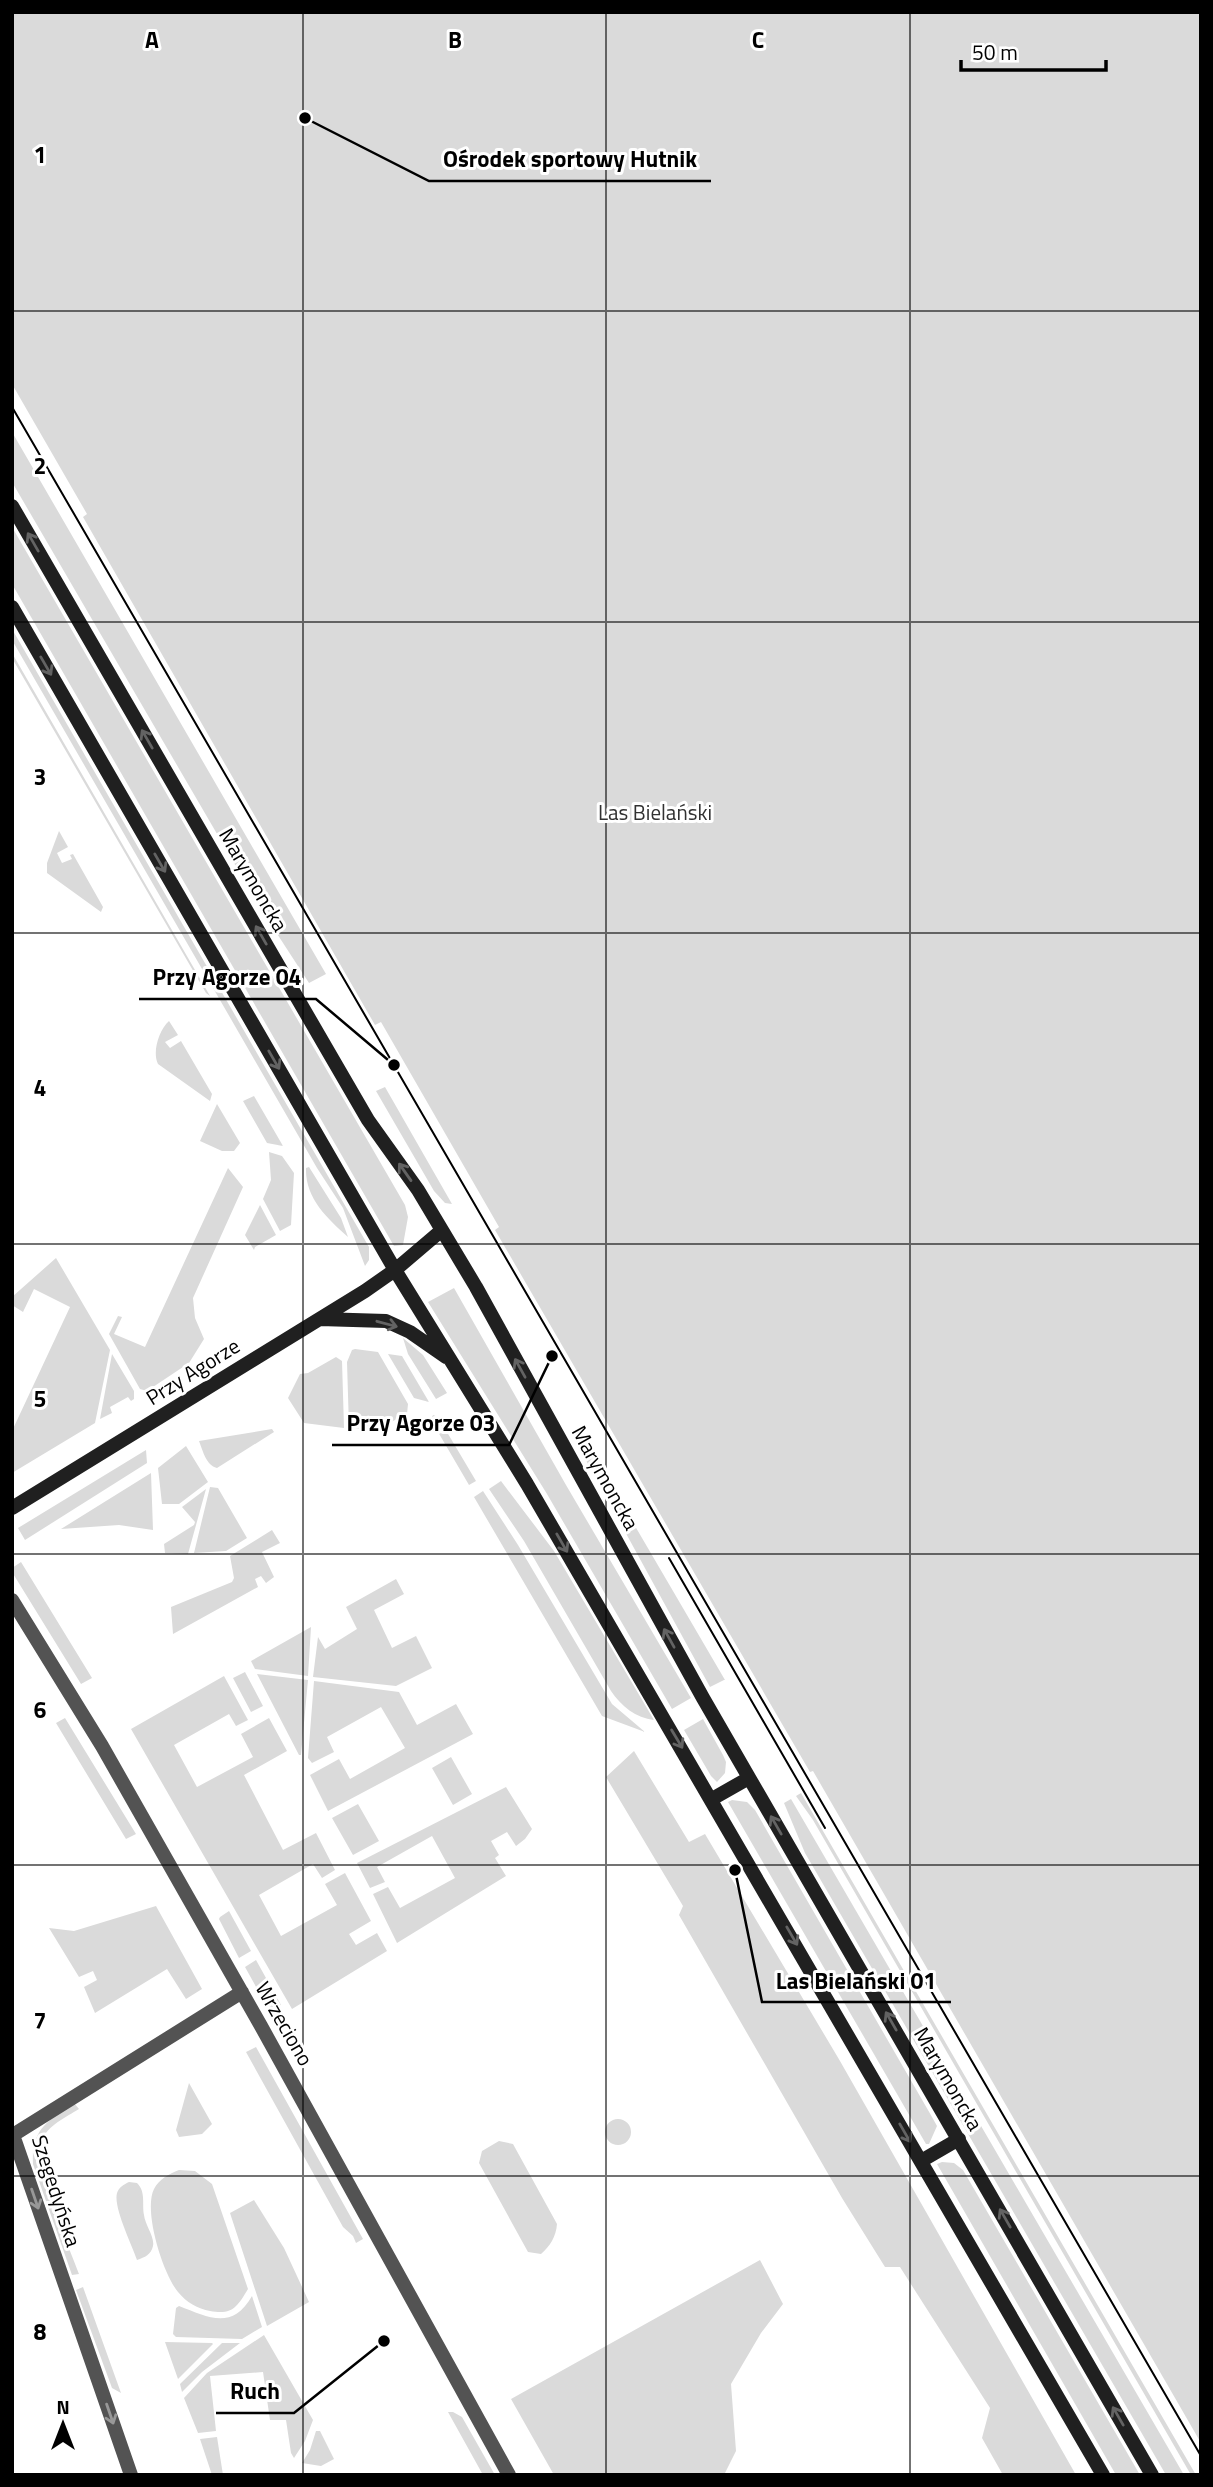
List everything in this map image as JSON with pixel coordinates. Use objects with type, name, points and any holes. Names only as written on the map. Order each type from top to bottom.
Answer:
[{"type":"main road","name":"Marymoncka","points":[[12,506],[368,1120],[418,1190],[442,1230],[749,1778],[1152,2475]]},
{"type":"main road","points":[[12,607],[395,1270],[527,1484],[1103,2475]]},
{"type":"main road","name":"Przy Agorze","points":[[12,1508],[320,1319],[395,1270],[442,1230]]},
{"type":"main road","points":[[320,1319],[386,1321],[410,1332],[450,1359]]},
{"type":"main road","points":[[712,1799],[749,1778]]},
{"type":"main road","points":[[921,2161],[959,2139]]},
{"type":"street","name":"Wrzeciono","points":[[12,1600],[102,1746],[242,1992],[509,2475]]},
{"type":"street","name":"Szegedyńska","points":[[131,2475],[13,2135],[242,1992]]},
{"type":"green space","name":"Las Bielański","points":[[12,12],[1201,12],[1201,2443],[813,1771],[810,1772],[495,1230],[499,1227],[381,1022],[375,1025],[83,517],[87,514],[12,384]]},
{"type":"green space","points":[[12,432],[326,974],[309,983],[259,906],[12,482]]},
{"type":"green space","points":[[12,527],[405,1205],[408,1217],[403,1245],[394,1246],[12,584]]},
{"type":"green space","points":[[12,629],[369,1247],[369,1260],[365,1266],[343,1208],[317,1168],[12,640]]},
{"type":"green space","points":[[12,653],[210,996],[12,658]]},
{"type":"green space","points":[[59,831],[68,847],[57,853],[62,863],[72,859],[70,855],[73,854],[103,907],[101,912],[47,873],[47,863]]},
{"type":"green space","points":[[169,1021],[178,1035],[165,1042],[170,1048],[181,1041],[212,1094],[210,1101],[158,1064],[157,1041]]},
{"type":"green space","points":[[385,1087],[452,1204],[445,1203],[434,1191],[376,1091]]},
{"type":"green space","points":[[254,1096],[283,1146],[267,1143],[243,1101]]},
{"type":"green space","points":[[217,1104],[240,1143],[234,1151],[222,1151],[200,1141]]},
{"type":"green space","points":[[269,1152],[282,1156],[294,1173],[291,1225],[280,1231],[263,1199],[271,1180]]},
{"type":"green space","points":[[309,1167],[341,1218],[348,1237],[325,1215],[313,1198],[307,1179],[306,1168]]},
{"type":"green space","points":[[228,1168],[243,1187],[193,1298],[195,1318],[204,1339],[189,1363],[147,1391],[140,1389],[109,1334],[118,1316],[122,1317],[114,1334],[145,1347]]},
{"type":"green space","points":[[260,1205],[276,1235],[254,1250],[245,1235]]},
{"type":"green space","points":[[56,1258],[110,1350],[95,1423],[12,1473],[12,1431],[70,1307],[34,1289],[23,1312],[12,1305],[12,1297]]},
{"type":"green space","points":[[454,1288],[691,1698],[672,1709],[547,1494],[428,1302]]},
{"type":"green space","points":[[403,1338],[423,1355],[447,1393],[436,1399],[408,1354]]},
{"type":"green space","points":[[355,1349],[378,1352],[408,1404],[407,1414],[375,1430],[349,1428],[347,1362]]},
{"type":"green space","points":[[112,1354],[134,1391],[134,1399],[131,1401],[128,1397],[110,1407],[112,1413],[100,1419]]},
{"type":"green space","points":[[388,1354],[402,1356],[429,1402],[414,1398]]},
{"type":"green space","points":[[336,1357],[342,1361],[344,1428],[304,1423],[288,1398],[300,1374],[308,1373]]},
{"type":"green space","points":[[433,1415],[438,1417],[476,1481],[469,1485],[431,1420]]},
{"type":"green space","points":[[272,1429],[274,1432],[217,1468],[208,1461],[199,1441]]},
{"type":"green space","points":[[186,1446],[208,1482],[179,1504],[162,1504],[158,1468]]},
{"type":"green space","points":[[590,1449],[725,1680],[710,1687],[582,1453]]},
{"type":"green space","points":[[146,1450],[147,1463],[25,1540],[18,1528]]},
{"type":"green space","points":[[151,1473],[153,1530],[119,1525],[61,1529]]},
{"type":"green space","points":[[501,1481],[554,1551],[654,1720],[641,1717],[630,1710],[619,1702],[611,1691],[524,1541],[489,1489]]},
{"type":"green space","points":[[210,1487],[218,1488],[247,1538],[226,1551],[194,1553]]},
{"type":"green space","points":[[206,1489],[188,1554],[165,1553],[164,1544],[194,1525],[195,1522],[182,1507]]},
{"type":"green space","points":[[483,1491],[612,1704],[645,1732],[602,1716],[474,1497]]},
{"type":"green space","points":[[272,1530],[280,1543],[262,1552],[274,1577],[266,1583],[261,1576],[255,1579],[258,1587],[173,1634],[171,1607],[232,1582],[234,1578],[230,1556]]},
{"type":"green space","points":[[21,1562],[92,1678],[81,1684],[12,1572],[12,1568]]},
{"type":"green space","points":[[396,1579],[404,1594],[374,1610],[392,1648],[416,1636],[432,1668],[396,1686],[313,1677],[318,1637],[325,1649],[357,1629],[346,1607]]},
{"type":"green space","points":[[311,1627],[308,1676],[255,1669],[251,1661]]},
{"type":"green space","points":[[245,1672],[263,1706],[251,1712],[233,1678]]},
{"type":"green space","points":[[257,1674],[308,1680],[301,1755],[299,1755]]},
{"type":"green space","points":[[224,1676],[248,1720],[236,1726],[229,1714],[174,1745],[197,1787],[253,1757],[241,1734],[269,1718],[287,1751],[244,1775],[283,1850],[316,1833],[335,1870],[322,1878],[313,1864],[259,1895],[281,1936],[337,1905],[325,1884],[345,1873],[371,1921],[349,1934],[356,1945],[377,1933],[387,1951],[292,2009],[131,1729]]},
{"type":"green space","points":[[314,1681],[399,1692],[417,1725],[456,1704],[473,1734],[328,1811],[310,1775],[339,1759],[350,1779],[405,1748],[381,1707],[327,1737],[334,1752],[312,1763],[308,1758]]},
{"type":"green space","points":[[65,1718],[136,1834],[126,1839],[56,1723]]},
{"type":"green space","points":[[703,1719],[726,1762],[725,1773],[717,1782],[684,1730]]},
{"type":"green space","points":[[634,1751],[689,1842],[705,1834],[840,2061],[1076,2475],[1003,2475],[982,2438],[990,2408],[900,2267],[885,2267],[842,2198],[679,1915],[683,1906],[606,1777]]},
{"type":"green space","points":[[451,1757],[472,1794],[453,1805],[432,1768]]},
{"type":"green space","points":[[506,1787],[532,1829],[516,1846],[507,1832],[491,1841],[499,1855],[495,1858],[506,1876],[397,1943],[373,1894],[388,1887],[400,1908],[455,1878],[432,1836],[377,1867],[385,1882],[370,1888],[357,1863]]},
{"type":"green space","points":[[801,1793],[1196,2475],[1191,2475],[813,1820],[796,1796]]},
{"type":"green space","points":[[791,1799],[1184,2475],[1166,2475],[805,1853],[784,1803]]},
{"type":"green space","points":[[728,1802],[747,1802],[755,1810],[932,2117],[937,2126],[929,2144],[926,2144]]},
{"type":"green space","points":[[358,1804],[379,1841],[353,1855],[332,1818]]},
{"type":"green space","points":[[156,1906],[202,1989],[186,1999],[167,1969],[95,2013],[84,1987],[97,1980],[93,1971],[79,1977],[49,1928],[74,1931]]},
{"type":"green space","points":[[229,1911],[251,1951],[239,1958],[219,1919]]},
{"type":"green space","points":[[256,1960],[281,2005],[270,2012],[245,1967]]},
{"type":"green space","points":[[256,2047],[363,2239],[356,2243],[343,2227],[246,2052]]},
{"type":"green space","points":[[189,2083],[212,2124],[202,2134],[179,2137],[176,2130]]},
{"type":"green space","points":[[74,2103],[79,2109],[48,2130],[42,2140],[40,2152],[47,2186],[79,2274],[72,2275],[33,2164],[33,2152],[43,2127]]},
{"type":"green space","points":[[618,2119],[627,2123],[631,2132],[627,2141],[618,2145],[609,2141],[605,2132],[609,2123]]},
{"type":"green space","points":[[499,2141],[513,2144],[557,2224],[552,2241],[541,2254],[528,2252],[479,2163],[482,2151]]},
{"type":"green space","points":[[954,2163],[963,2170],[1140,2475],[1116,2475],[937,2164]]},
{"type":"green space","points":[[179,2170],[195,2171],[212,2184],[248,2289],[237,2305],[229,2311],[210,2311],[188,2302],[172,2283],[161,2257],[153,2227],[151,2199],[159,2182]]},
{"type":"green space","points":[[129,2182],[137,2183],[142,2190],[143,2211],[153,2242],[149,2254],[137,2260],[120,2216],[117,2199],[119,2189]]},
{"type":"green space","points":[[254,2200],[284,2248],[309,2302],[267,2326],[230,2213]]},
{"type":"green space","points":[[760,2260],[783,2304],[761,2333],[731,2384],[736,2451],[724,2475],[554,2475],[511,2399]]},
{"type":"green space","points":[[83,2287],[121,2393],[112,2388],[76,2290]]},
{"type":"green space","points":[[252,2296],[262,2327],[242,2339],[176,2337],[173,2334],[176,2308],[179,2306],[210,2317],[228,2317],[244,2307]]},
{"type":"green space","points":[[264,2335],[313,2420],[305,2441],[294,2458],[286,2420],[270,2420],[263,2372],[210,2376],[216,2431],[198,2433],[184,2398],[207,2373]]},
{"type":"green space","points":[[165,2342],[212,2343],[213,2344],[178,2379]]},
{"type":"green space","points":[[222,2343],[240,2343],[202,2372],[182,2392],[180,2384]]},
{"type":"green space","points":[[448,2412],[462,2417],[495,2475],[483,2475]]},
{"type":"green space","points":[[316,2431],[320,2431],[334,2459],[321,2466],[302,2463],[310,2450]]},
{"type":"green space","points":[[217,2437],[223,2475],[212,2475],[200,2439]]},
{"type":"tram line","points":[[12,407],[1201,2456]]},
{"type":"tram line","points":[[669,1558],[825,1828]]},
{"type":"place","name":"Ośrodek sportowy Hutnik","points":[[305,118]]},
{"type":"place","name":"Przy Agorze 04","points":[[394,1065]]},
{"type":"place","name":"Przy Agorze 03","points":[[552,1356]]},
{"type":"place","name":"Las Bielański 01","points":[[735,1870]]},
{"type":"place","name":"Ruch","points":[[384,2341]]}]
